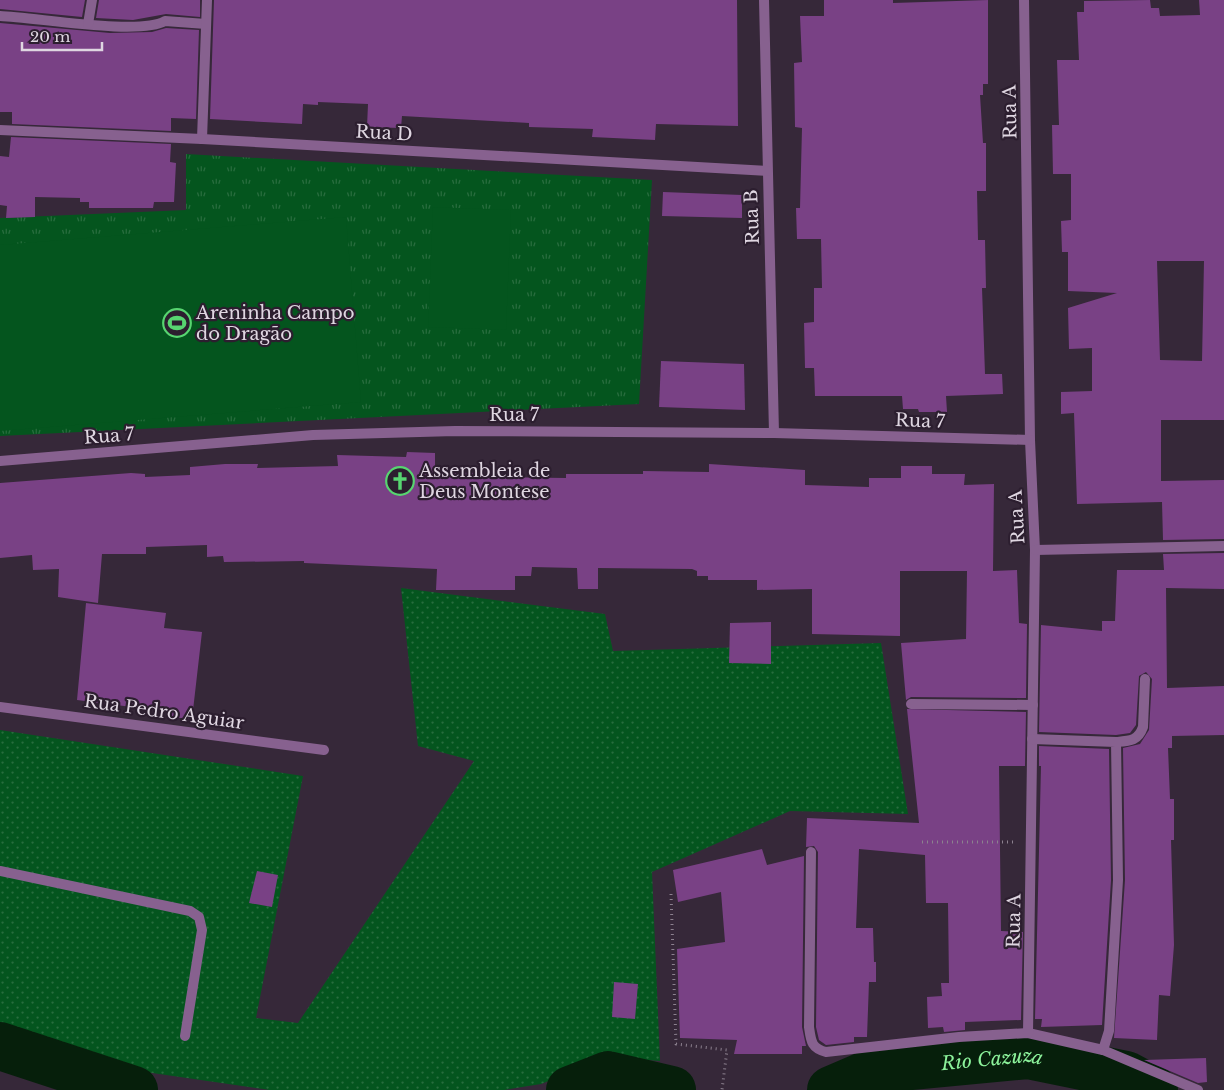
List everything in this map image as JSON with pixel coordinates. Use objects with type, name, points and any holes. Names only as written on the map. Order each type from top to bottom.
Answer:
[{"type":"street","points":[[88,24],[92,0]]},
{"type":"street","points":[[202,139],[207,0]]},
{"type":"street","name":"Rua B","points":[[764,0],[774,433]]},
{"type":"street","name":"Rua A","points":[[1024,0],[1030,440],[1035,550],[1028,1034]]},
{"type":"street","points":[[0,16],[142,27],[165,21],[206,24]]},
{"type":"street","name":"Rua D","points":[[0,130],[202,139],[767,172]]},
{"type":"street","name":"Rua 7","points":[[0,461],[313,435],[455,431],[774,433],[1030,440]]},
{"type":"street","points":[[1035,550],[1224,546]]},
{"type":"street","points":[[1032,739],[1132,741],[1140,734],[1145,679]]},
{"type":"street","points":[[910,704],[1033,705]]},
{"type":"street","name":"Rua Pedro Aguiar","points":[[0,707],[324,750]]},
{"type":"street","points":[[1102,1050],[1109,1032],[1118,880],[1116,742]]},
{"type":"street","points":[[811,852],[809,1027],[811,1043],[817,1049],[826,1052],[959,1037],[1028,1034],[1102,1050],[1198,1090]]},
{"type":"street","points":[[0,871],[190,911],[199,916],[202,930],[185,1036]]},
{"type":"path","points":[[922,842],[1032,842]]},
{"type":"path","points":[[672,894],[676,1044],[728,1050],[722,1090]]},
{"type":"green space","points":[[186,154],[652,180],[639,404],[0,436],[0,218],[186,210]]},
{"type":"green space","points":[[433,207],[511,210],[506,330],[428,327]]},
{"type":"green space","name":"Areninha Campo do Dragão","points":[[346,217],[361,402],[0,431],[0,245]]},
{"type":"green space","points":[[401,588],[605,614],[613,651],[881,643],[908,814],[790,811],[652,872],[660,1061],[610,1057],[541,1084],[504,1090],[270,1090],[104,1066],[0,1036],[0,730],[303,776],[256,1018],[298,1023],[474,761],[418,746]]},
{"type":"building","points":[[0,0],[85,0],[82,17],[0,9]]},
{"type":"building","points":[[99,0],[200,0],[200,17],[166,14],[133,20],[96,18]]},
{"type":"building","points":[[214,0],[737,0],[738,126],[656,124],[655,140],[592,137],[593,129],[529,127],[529,123],[402,116],[401,128],[367,127],[368,104],[318,102],[318,105],[303,104],[302,124],[210,119]]},
{"type":"building","points":[[824,0],[893,0],[893,3],[988,0],[988,84],[983,84],[983,95],[980,95],[983,143],[986,143],[986,191],[977,191],[978,240],[985,240],[986,288],[982,288],[985,374],[1002,374],[1003,394],[946,396],[947,412],[919,412],[918,409],[903,409],[902,396],[815,396],[814,368],[805,368],[804,323],[814,322],[814,288],[822,288],[821,239],[797,239],[796,208],[800,208],[802,128],[795,127],[794,63],[802,62],[800,16],[824,16]]},
{"type":"building","points":[[1150,0],[1151,8],[1159,8],[1160,16],[1200,15],[1199,0],[1224,0],[1224,420],[1161,420],[1161,481],[1224,480],[1224,539],[1163,540],[1162,502],[1077,504],[1074,413],[1061,414],[1061,392],[1092,391],[1092,348],[1069,349],[1068,308],[1117,293],[1068,291],[1068,252],[1062,252],[1061,221],[1071,220],[1071,174],[1053,174],[1052,125],[1059,125],[1057,60],[1079,60],[1077,12],[1084,12],[1084,1]],"holes":[[[1157,261],[1204,261],[1202,361],[1160,360]]]},
{"type":"building","points":[[0,23],[110,33],[152,32],[166,28],[199,30],[196,119],[171,118],[171,131],[12,124],[12,112],[0,112]]},
{"type":"building","points":[[11,137],[171,144],[170,162],[176,163],[174,202],[154,202],[153,208],[89,208],[89,202],[80,202],[80,198],[35,197],[35,217],[6,218],[7,206],[0,205],[0,156],[9,157]]},
{"type":"building","points":[[663,192],[742,195],[742,218],[662,216]]},
{"type":"building","points":[[661,361],[744,364],[745,410],[659,407]]},
{"type":"building","points":[[407,452],[435,453],[435,472],[484,473],[484,477],[566,478],[566,474],[643,474],[643,471],[709,472],[709,464],[805,470],[805,485],[869,487],[869,478],[901,478],[901,466],[932,466],[932,474],[965,474],[964,485],[994,484],[993,571],[1017,570],[1019,623],[1027,624],[1026,698],[911,697],[906,700],[901,643],[966,639],[967,571],[900,571],[900,636],[812,634],[812,589],[757,590],[757,580],[708,580],[708,576],[697,576],[697,571],[692,569],[598,568],[598,589],[578,589],[577,568],[532,567],[531,576],[515,576],[515,590],[436,590],[437,569],[304,563],[304,561],[224,562],[223,556],[207,557],[207,545],[146,547],[146,554],[102,554],[98,603],[58,597],[59,569],[33,570],[32,555],[0,558],[0,483],[131,473],[145,474],[145,477],[190,475],[190,467],[225,464],[258,464],[257,468],[338,466],[337,455],[406,457]]},
{"type":"building","points":[[1224,553],[1224,589],[1166,588],[1167,688],[1224,686],[1224,735],[1172,736],[1172,748],[1168,748],[1170,799],[1174,799],[1174,840],[1171,840],[1174,945],[1170,996],[1159,995],[1157,1040],[1114,1038],[1125,880],[1123,748],[1140,744],[1149,730],[1152,679],[1146,672],[1139,676],[1136,725],[1130,733],[1116,735],[1039,732],[1041,625],[1102,631],[1102,621],[1115,621],[1117,570],[1164,570],[1163,554]]},
{"type":"building","points":[[86,603],[166,613],[164,628],[202,632],[192,719],[170,717],[171,712],[77,700]]},
{"type":"building","points":[[771,622],[771,664],[729,663],[730,623]]},
{"type":"building","points":[[907,709],[1026,712],[1025,766],[999,766],[1001,931],[1023,932],[1021,1020],[965,1022],[965,1030],[944,1032],[943,1027],[928,1028],[927,997],[942,996],[941,983],[949,983],[948,903],[926,903],[925,855],[859,849],[856,928],[873,928],[874,962],[876,962],[876,982],[869,982],[867,1037],[854,1037],[854,1042],[826,1045],[819,1040],[816,1027],[818,852],[814,846],[806,847],[807,818],[919,823]]},
{"type":"building","points":[[1039,746],[1109,749],[1111,880],[1102,1025],[1041,1027],[1042,1019],[1035,1019],[1041,766],[1039,766]]},
{"type":"building","points":[[762,849],[767,865],[804,856],[802,1027],[806,1046],[802,1046],[802,1054],[734,1054],[737,1040],[680,1038],[677,949],[725,942],[721,892],[678,902],[673,870]]},
{"type":"building","points":[[257,871],[278,875],[272,907],[249,903]]},
{"type":"building","points":[[614,982],[638,984],[635,1019],[612,1017]]},
{"type":"building","points":[[1206,1058],[1207,1082],[1198,1083],[1144,1060]]},
{"type":"waterway","name":"Rio Cazuza","points":[[0,1046],[134,1090]]},
{"type":"waterway","name":"Rio Cazuza","points":[[831,1090],[880,1069],[1028,1055],[1126,1075],[1154,1090]]},
{"type":"waterway","name":"Rio Cazuza","points":[[570,1090],[608,1075],[672,1090]]},
{"type":"place","name":"Areninha Campo do Dragão","points":[[177,323]]},
{"type":"place","name":"Assembleia de Deus Montese","points":[[400,481]]}]
